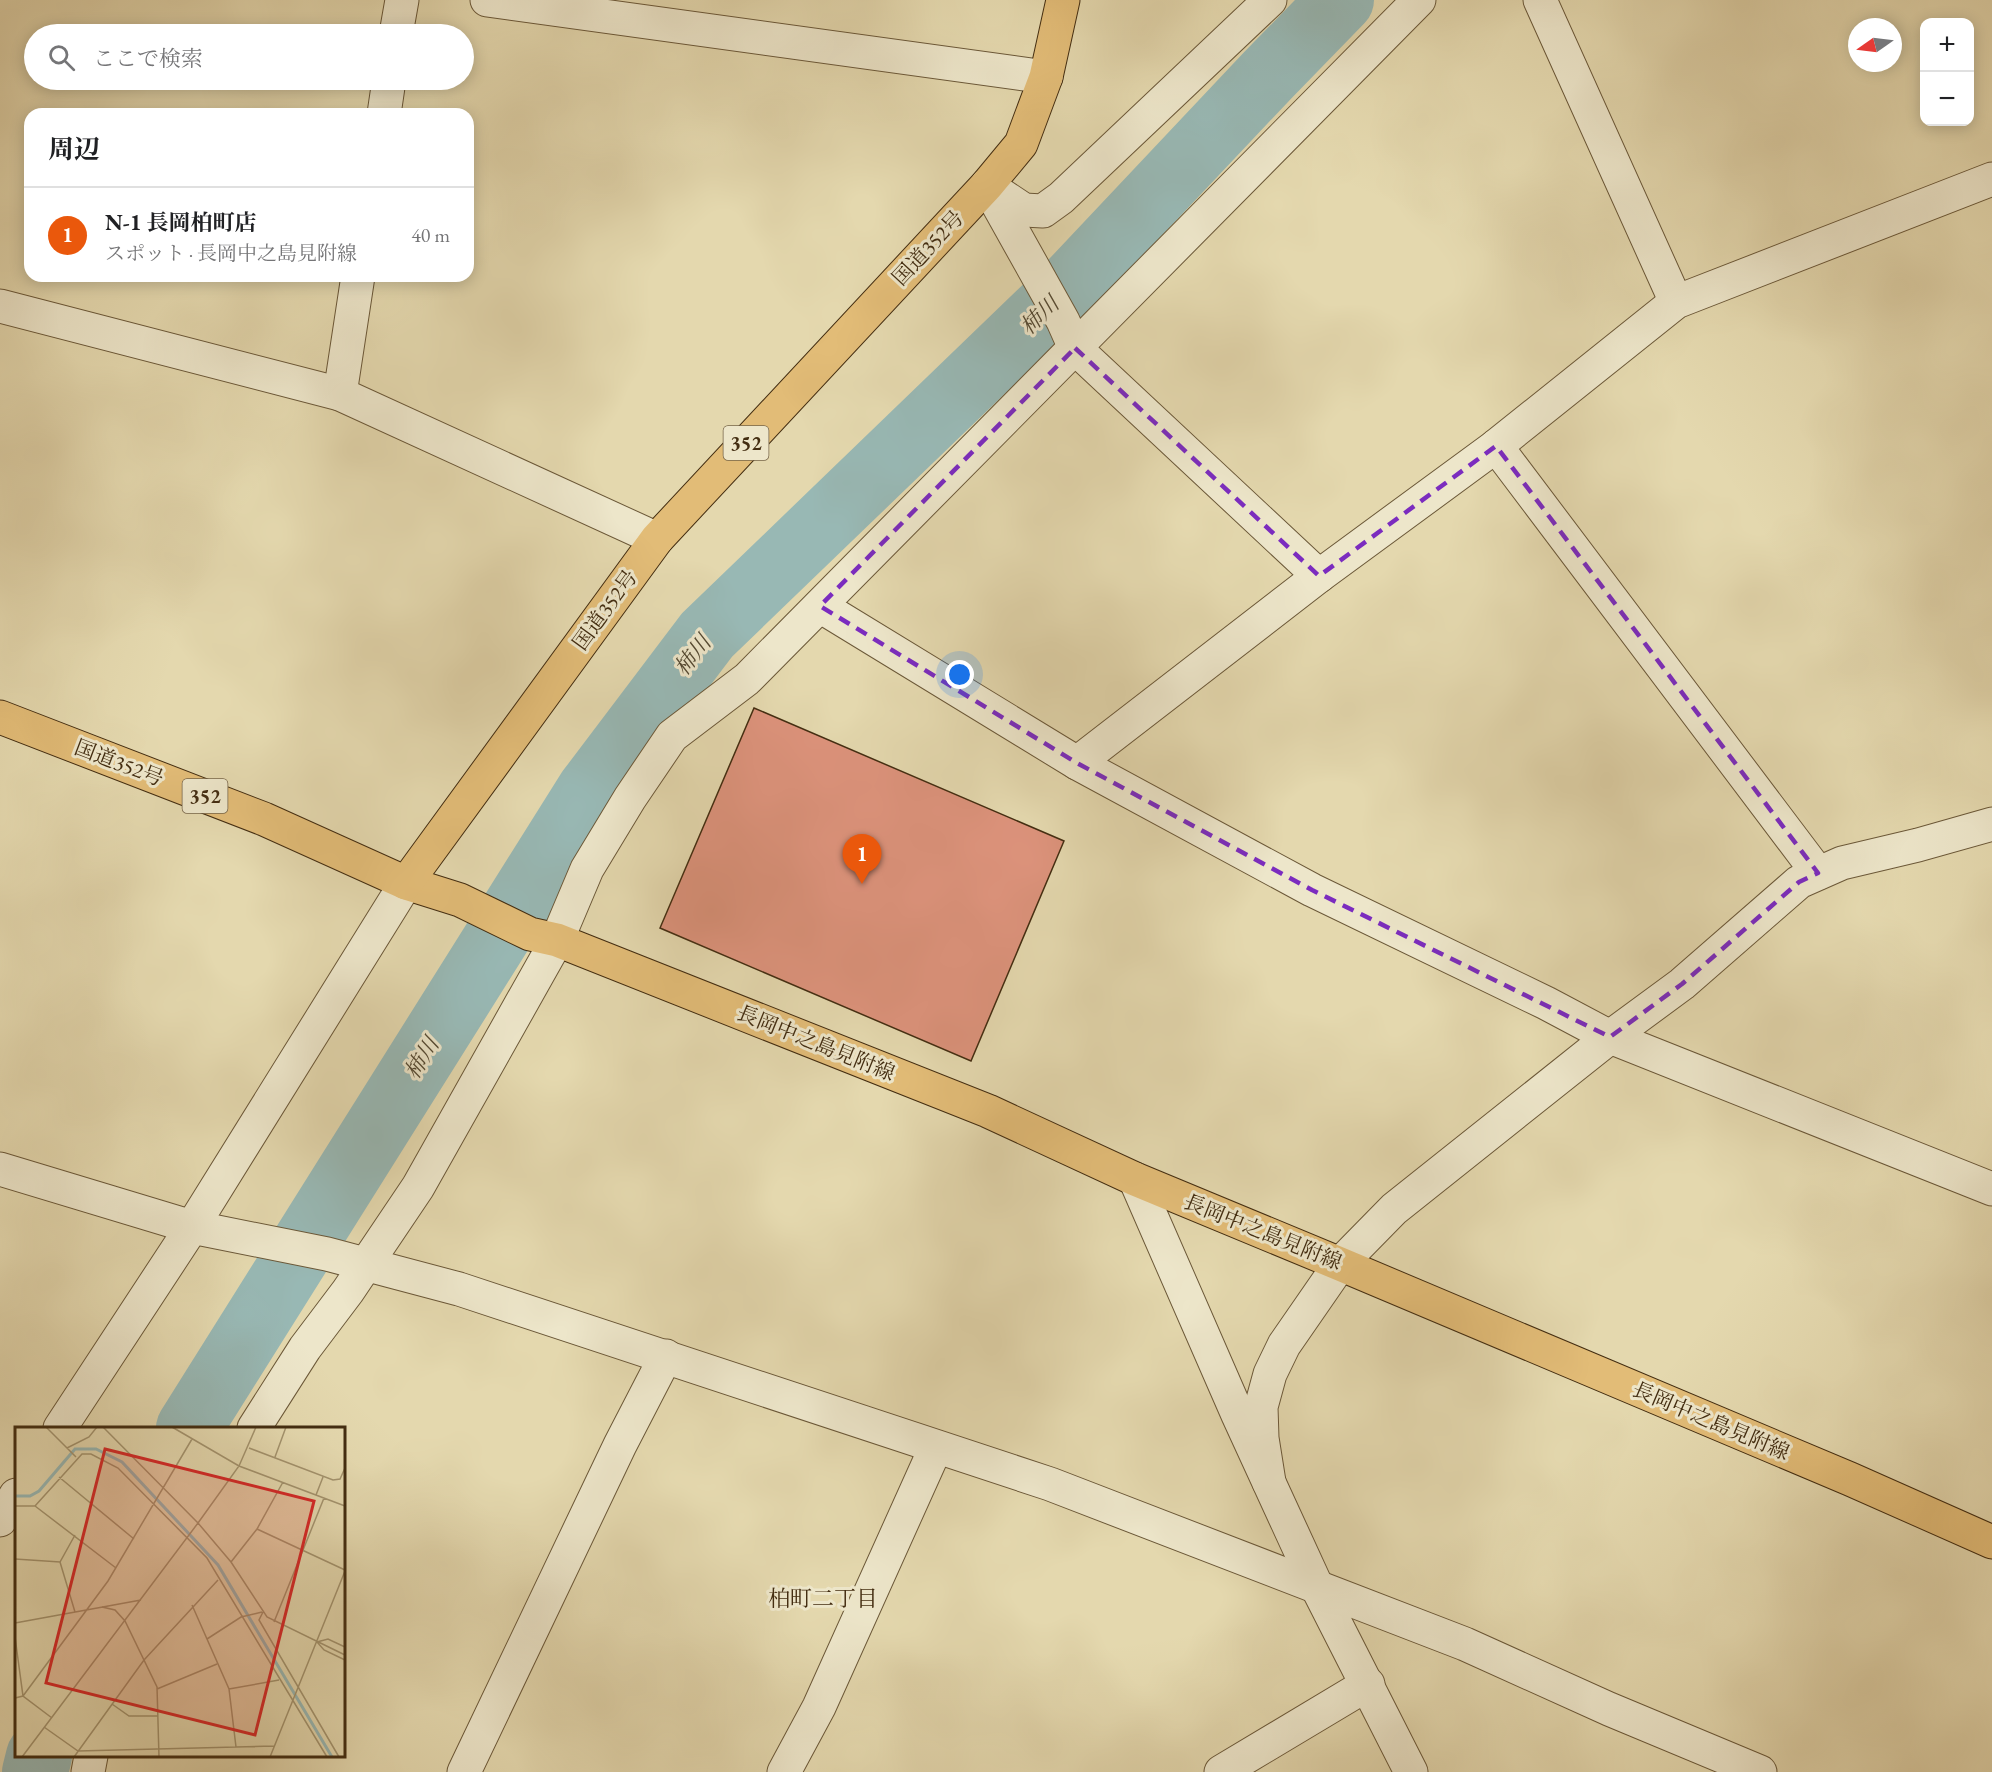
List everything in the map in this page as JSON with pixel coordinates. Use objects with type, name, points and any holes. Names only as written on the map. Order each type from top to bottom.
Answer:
[{"type":"main road","name":"国道352号","points":[[0,717],[264,819],[406,883],[657,539],[987,185],[1021,144],[1046,77],[1063,0]]},
{"type":"main road","name":"長岡中之島見附線","points":[[406,883],[460,900],[544,937],[988,1111],[1135,1179],[1850,1479],[1992,1542]]},
{"type":"street","points":[[398,24],[402,0]]},
{"type":"street","points":[[487,0],[1046,77]]},
{"type":"street","points":[[987,185],[1024,210],[1043,211],[1061,198],[1270,0]]},
{"type":"street","points":[[255,1427],[305,1348],[367,1264],[418,1186],[544,937],[630,798],[672,736],[747,679],[820,606],[1069,335],[1419,0]]},
{"type":"street","points":[[1540,0],[1676,302]]},
{"type":"street","points":[[385,108],[388,90]]},
{"type":"street","points":[[1077,763],[1319,576],[1496,446],[1676,302],[1992,179]]},
{"type":"street","points":[[987,185],[1033,265],[1069,335],[1319,576]]},
{"type":"street","points":[[340,394],[357,282]]},
{"type":"street","points":[[0,306],[340,394],[657,539]]},
{"type":"street","points":[[1496,446],[1818,873]]},
{"type":"street","points":[[820,606],[1077,763],[1312,890],[1546,1003],[1610,1037],[1992,1189]]},
{"type":"street","points":[[1269,1482],[1262,1438],[1261,1407],[1270,1374],[1284,1345],[1340,1264],[1394,1209],[1610,1037],[1682,984],[1800,882],[1842,863],[1992,825]]},
{"type":"street","points":[[61,1427],[192,1227],[406,883]]},
{"type":"street","points":[[0,1169],[192,1227],[327,1254],[459,1289],[1050,1484],[1465,1644],[1609,1709],[1760,1772]]},
{"type":"street","points":[[1135,1179],[1317,1587],[1411,1772]]},
{"type":"street","points":[[464,1772],[620,1445],[666,1356]]},
{"type":"street","points":[[784,1772],[819,1707],[936,1447]]},
{"type":"street","points":[[0,1520],[15,1497]]},
{"type":"street","points":[[1221,1772],[1368,1684]]},
{"type":"street","points":[[88,1772],[91,1757]]},
{"type":"highlighted area","points":[[1075,348],[1319,576],[1496,446],[1818,873],[1799,882],[1682,984],[1610,1037],[1312,890],[1077,763],[820,606]]},
{"type":"building","points":[[754,708],[1064,841],[971,1061],[660,928]]},
{"type":"waterway","name":"柿川","points":[[190,1427],[589,791],[707,635],[1069,286],[1341,0]]},
{"type":"waterway","name":"柿川","points":[[35,1772],[39,1757]]},
{"type":"place","name":"N-1 長岡柏町店","points":[[862,884]]},
{"type":"district","name":"柏町二丁目","points":[[823,1598]]}]
